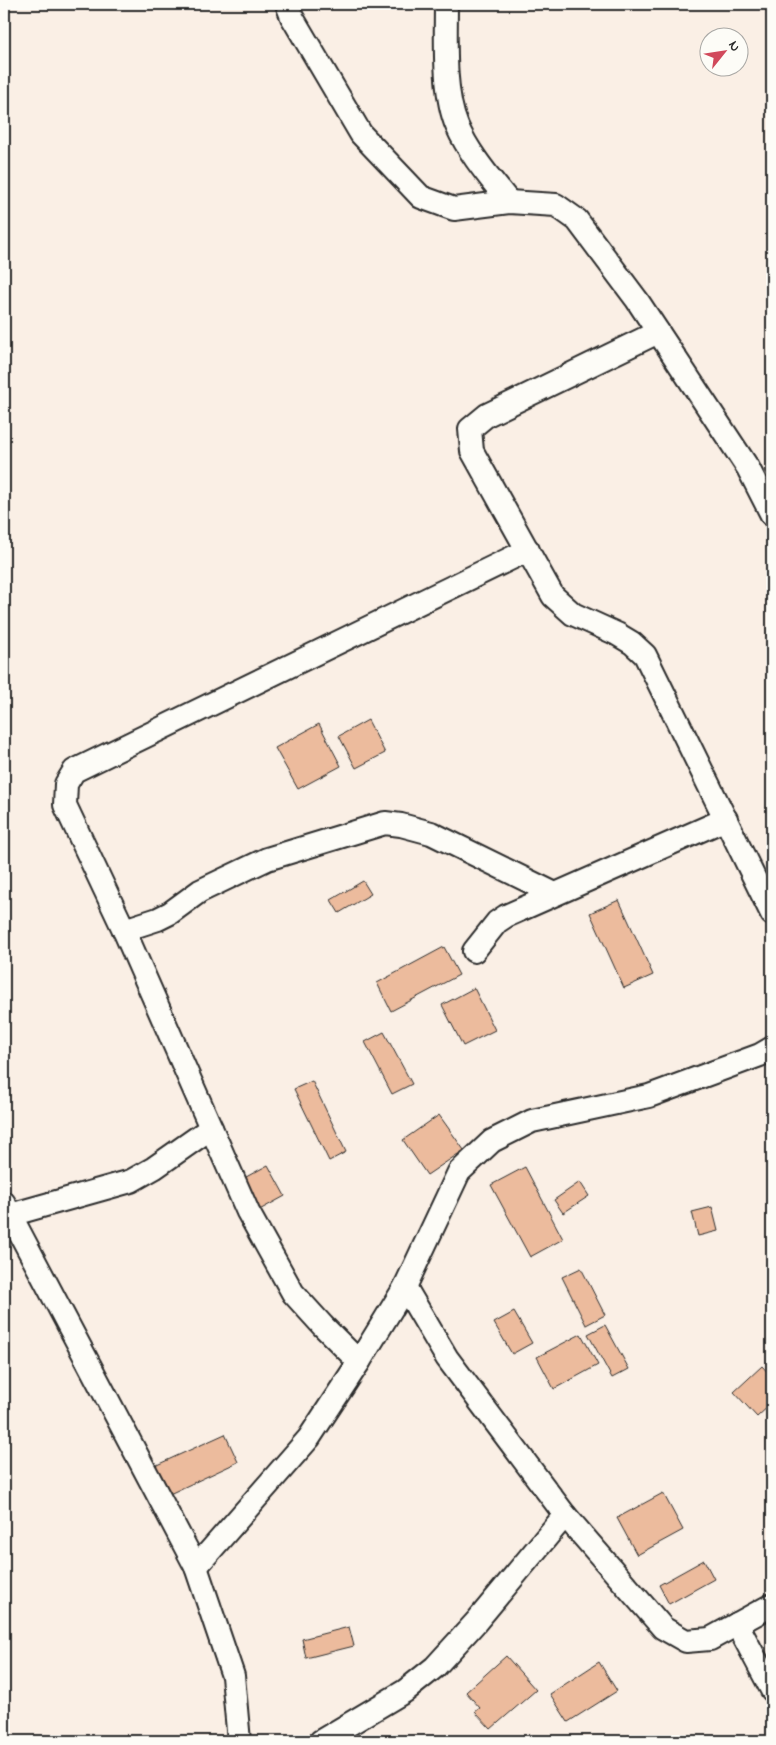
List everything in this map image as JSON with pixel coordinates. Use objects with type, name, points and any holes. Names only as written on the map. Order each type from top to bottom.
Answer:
[{"type":"street","points":[[288,4],[292,17],[361,134],[422,197],[454,209],[509,202],[556,206],[577,220],[637,300],[748,468],[765,483],[772,515]]},
{"type":"street","points":[[446,4],[448,90],[457,126],[477,160],[509,202]]},
{"type":"street","points":[[658,332],[486,415],[470,429],[472,451],[553,596],[573,614],[617,634],[632,643],[645,655],[772,914]]},
{"type":"street","points":[[359,1362],[293,1293],[248,1212],[124,930],[65,805],[66,784],[74,772],[528,550]]},
{"type":"street","points":[[474,951],[496,922],[726,819]]},
{"type":"street","points":[[124,930],[158,919],[170,913],[200,891],[266,859],[385,823],[431,833],[555,894]]},
{"type":"street","points":[[196,1567],[308,1438],[359,1362],[405,1287],[459,1172],[492,1141],[532,1121],[649,1096],[760,1056],[772,1048]]},
{"type":"street","points":[[211,1128],[154,1168],[131,1181],[7,1209],[196,1567],[233,1676],[239,1741]]},
{"type":"street","points":[[405,1287],[447,1358],[565,1515],[663,1628],[686,1641],[710,1639],[772,1605]]},
{"type":"street","points":[[321,1741],[405,1691],[435,1667],[476,1622],[565,1515]]},
{"type":"street","points":[[737,1624],[772,1690]]},
{"type":"building","points":[[368,720],[385,753],[356,768],[339,736]]},
{"type":"building","points":[[319,724],[341,766],[298,789],[275,748]]},
{"type":"building","points":[[363,881],[371,894],[339,913],[331,900]]},
{"type":"building","points":[[619,900],[653,975],[624,988],[590,913]]},
{"type":"building","points":[[444,947],[459,975],[391,1011],[377,983]]},
{"type":"building","points":[[474,988],[495,1030],[463,1046],[442,1005]]},
{"type":"building","points":[[384,1032],[412,1084],[392,1094],[365,1042]]},
{"type":"building","points":[[312,1081],[346,1152],[329,1161],[294,1089]]},
{"type":"building","points":[[439,1115],[464,1150],[427,1175],[403,1140]]},
{"type":"building","points":[[268,1165],[285,1196],[254,1213],[237,1182]]},
{"type":"building","points":[[525,1167],[563,1239],[530,1257],[491,1185]]},
{"type":"building","points":[[580,1182],[589,1196],[563,1213],[554,1200]]},
{"type":"building","points":[[712,1207],[718,1231],[698,1236],[692,1212]]},
{"type":"building","points":[[581,1268],[605,1315],[586,1325],[562,1277]]},
{"type":"building","points":[[514,1312],[532,1343],[512,1354],[494,1323]]},
{"type":"building","points":[[605,1325],[629,1369],[612,1378],[588,1334]]},
{"type":"building","points":[[581,1334],[598,1365],[554,1389],[537,1357]]},
{"type":"building","points":[[762,1366],[772,1377],[772,1403],[757,1417],[734,1392]]},
{"type":"building","points":[[225,1434],[238,1462],[161,1498],[148,1469]]},
{"type":"building","points":[[663,1493],[683,1530],[637,1555],[617,1518]]},
{"type":"building","points":[[704,1560],[714,1579],[669,1604],[659,1585]]},
{"type":"building","points":[[349,1627],[354,1646],[306,1658],[302,1639]]},
{"type":"building","points":[[506,1656],[536,1690],[491,1729],[475,1712],[480,1708],[466,1692]]},
{"type":"building","points":[[599,1662],[617,1691],[568,1722],[550,1694]]},
{"type":"building","points":[[119,1736],[214,1739],[214,1741],[118,1741]]}]
